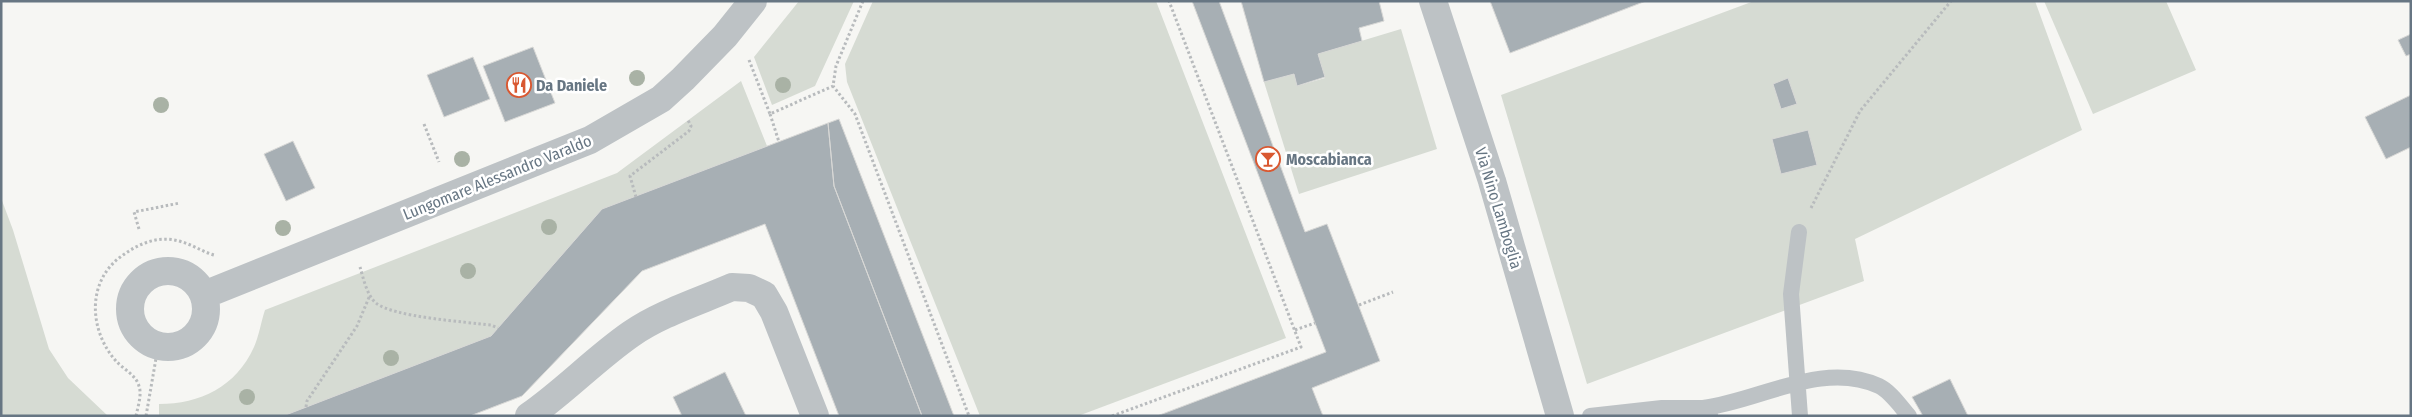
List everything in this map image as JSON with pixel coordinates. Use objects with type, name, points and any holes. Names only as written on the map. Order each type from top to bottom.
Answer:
[{"type":"street","name":"Lungomare Alessandro Varaldo","points":[[204,295],[590,140],[661,99],[683,80],[725,36],[753,1]]},
{"type":"street","name":"Via Nino Lamboglia","points":[[1433,1],[1492,180],[1560,416]]},
{"type":"street","points":[[174,271],[187,276],[197,284],[204,295],[206,306],[205,319],[201,330],[193,339],[176,346],[158,347],[146,342],[137,333],[131,321],[129,308],[132,295],[139,284],[155,273],[174,271]]},
{"type":"street","points":[[529,416],[556,398],[599,358],[632,332],[732,288],[749,288],[764,296],[774,312],[815,416]]},
{"type":"lane","points":[[1799,232],[1791,294],[1800,416]]},
{"type":"lane","points":[[1590,416],[1662,408],[1708,412],[1798,383],[1846,377],[1880,387],[1909,416]]},
{"type":"path","points":[[832,86],[836,66],[863,1]]},
{"type":"path","points":[[1112,416],[1301,347],[1168,1]]},
{"type":"path","points":[[1799,232],[1860,111],[1951,1]]},
{"type":"path","points":[[746,54],[779,142]]},
{"type":"path","points":[[770,114],[832,86]]},
{"type":"path","points":[[832,86],[855,114],[970,416]]},
{"type":"path","points":[[636,197],[630,176],[688,131],[691,126],[686,115]]},
{"type":"path","points":[[424,124],[439,162]]},
{"type":"path","points":[[139,229],[134,212],[180,203]]},
{"type":"path","points":[[136,416],[140,402],[139,384],[105,347],[97,325],[96,296],[106,270],[127,252],[151,240],[182,242],[219,257]]},
{"type":"path","points":[[359,263],[370,294],[377,304],[407,314],[491,325],[498,328]]},
{"type":"path","points":[[1359,305],[1393,292]]},
{"type":"path","points":[[306,407],[307,401],[360,319],[370,294]]},
{"type":"path","points":[[1295,330],[1315,323]]},
{"type":"path","points":[[146,416],[158,347]]},
{"type":"shaded area","points":[[799,1],[854,1],[815,86],[772,105],[754,57]]},
{"type":"shaded area","points":[[873,1],[1156,1],[1286,338],[1078,416],[980,416],[847,82],[845,64]]},
{"type":"shaded area","points":[[1754,1],[2035,1],[2082,130],[1855,239],[1864,281],[1587,384],[1501,95]]},
{"type":"shaded area","points":[[2044,1],[2166,1],[2196,70],[2093,114]]},
{"type":"shaded area","points":[[1401,29],[1437,149],[1299,194],[1264,82],[1294,74],[1297,86],[1325,78],[1318,54]]},
{"type":"shaded area","points":[[741,81],[767,146],[602,209],[491,336],[283,416],[159,416],[159,404],[189,401],[202,397],[227,383],[237,373],[254,347],[265,310],[617,173]]},
{"type":"shaded area","points":[[1,198],[13,230],[49,349],[68,378],[108,416],[1,416]]},
{"type":"building","points":[[1192,1],[1219,1],[1305,232],[1327,224],[1380,361],[1312,388],[1323,416],[1157,416],[1326,352]]},
{"type":"building","points":[[1241,1],[1379,1],[1384,21],[1359,28],[1362,41],[1318,54],[1325,77],[1297,86],[1294,74],[1264,82]]},
{"type":"building","points":[[1490,1],[1646,1],[1510,53]]},
{"type":"building","points":[[2411,34],[2411,54],[2406,56],[2398,40]]},
{"type":"building","name":"Da Daniele","points":[[533,47],[555,103],[505,122],[483,66]]},
{"type":"building","points":[[473,57],[490,99],[444,117],[427,75]]},
{"type":"building","points":[[1788,78],[1797,104],[1781,109],[1773,84]]},
{"type":"building","points":[[2411,95],[2411,147],[2386,159],[2365,117]]},
{"type":"building","points":[[839,119],[954,416],[922,416],[834,186],[828,123]]},
{"type":"building","points":[[828,123],[834,186],[922,416],[839,416],[765,224],[642,271],[522,396],[470,416],[283,416],[491,336],[602,209]]},
{"type":"building","points":[[1808,130],[1817,165],[1781,174],[1772,139]]},
{"type":"building","points":[[293,141],[315,188],[286,201],[264,154]]},
{"type":"building","points":[[725,372],[746,416],[682,416],[673,397]]},
{"type":"building","points":[[1950,379],[1968,416],[1923,416],[1912,397]]},
{"type":"place","name":"Da Daniele","points":[[519,85]]},
{"type":"place","name":"Moscabianca","points":[[1268,159]]}]
